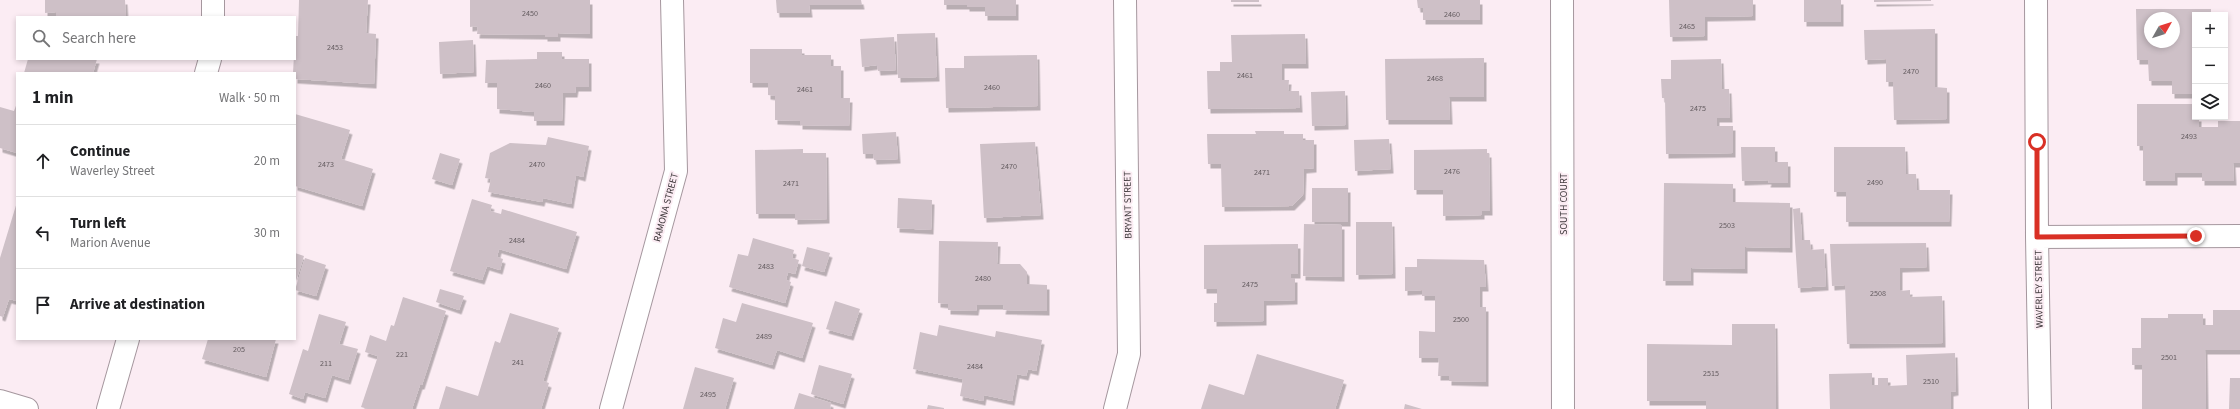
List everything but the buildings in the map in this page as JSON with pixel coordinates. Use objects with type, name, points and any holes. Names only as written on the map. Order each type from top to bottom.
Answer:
[{"type":"street","points":[[213,0],[213,16]]},
{"type":"street","name":"RAMONA STREET","points":[[611,409],[676,171],[672,0]]},
{"type":"street","name":"BRYANT STREET","points":[[1115,409],[1129,354],[1125,0]]},
{"type":"street","name":"SOUTH COURT","points":[[1562,0],[1563,409]]},
{"type":"street","name":"WAVERLEY STREET","points":[[2036,0],[2037,237],[2040,409]]},
{"type":"street","points":[[206,72],[210,60]]},
{"type":"street","points":[[2037,237],[2240,236]]},
{"type":"street","points":[[108,409],[128,340]]},
{"type":"street","points":[[0,401],[27,409]]},
{"type":"route","points":[[2037,142],[2037,237],[2196,236]]}]
